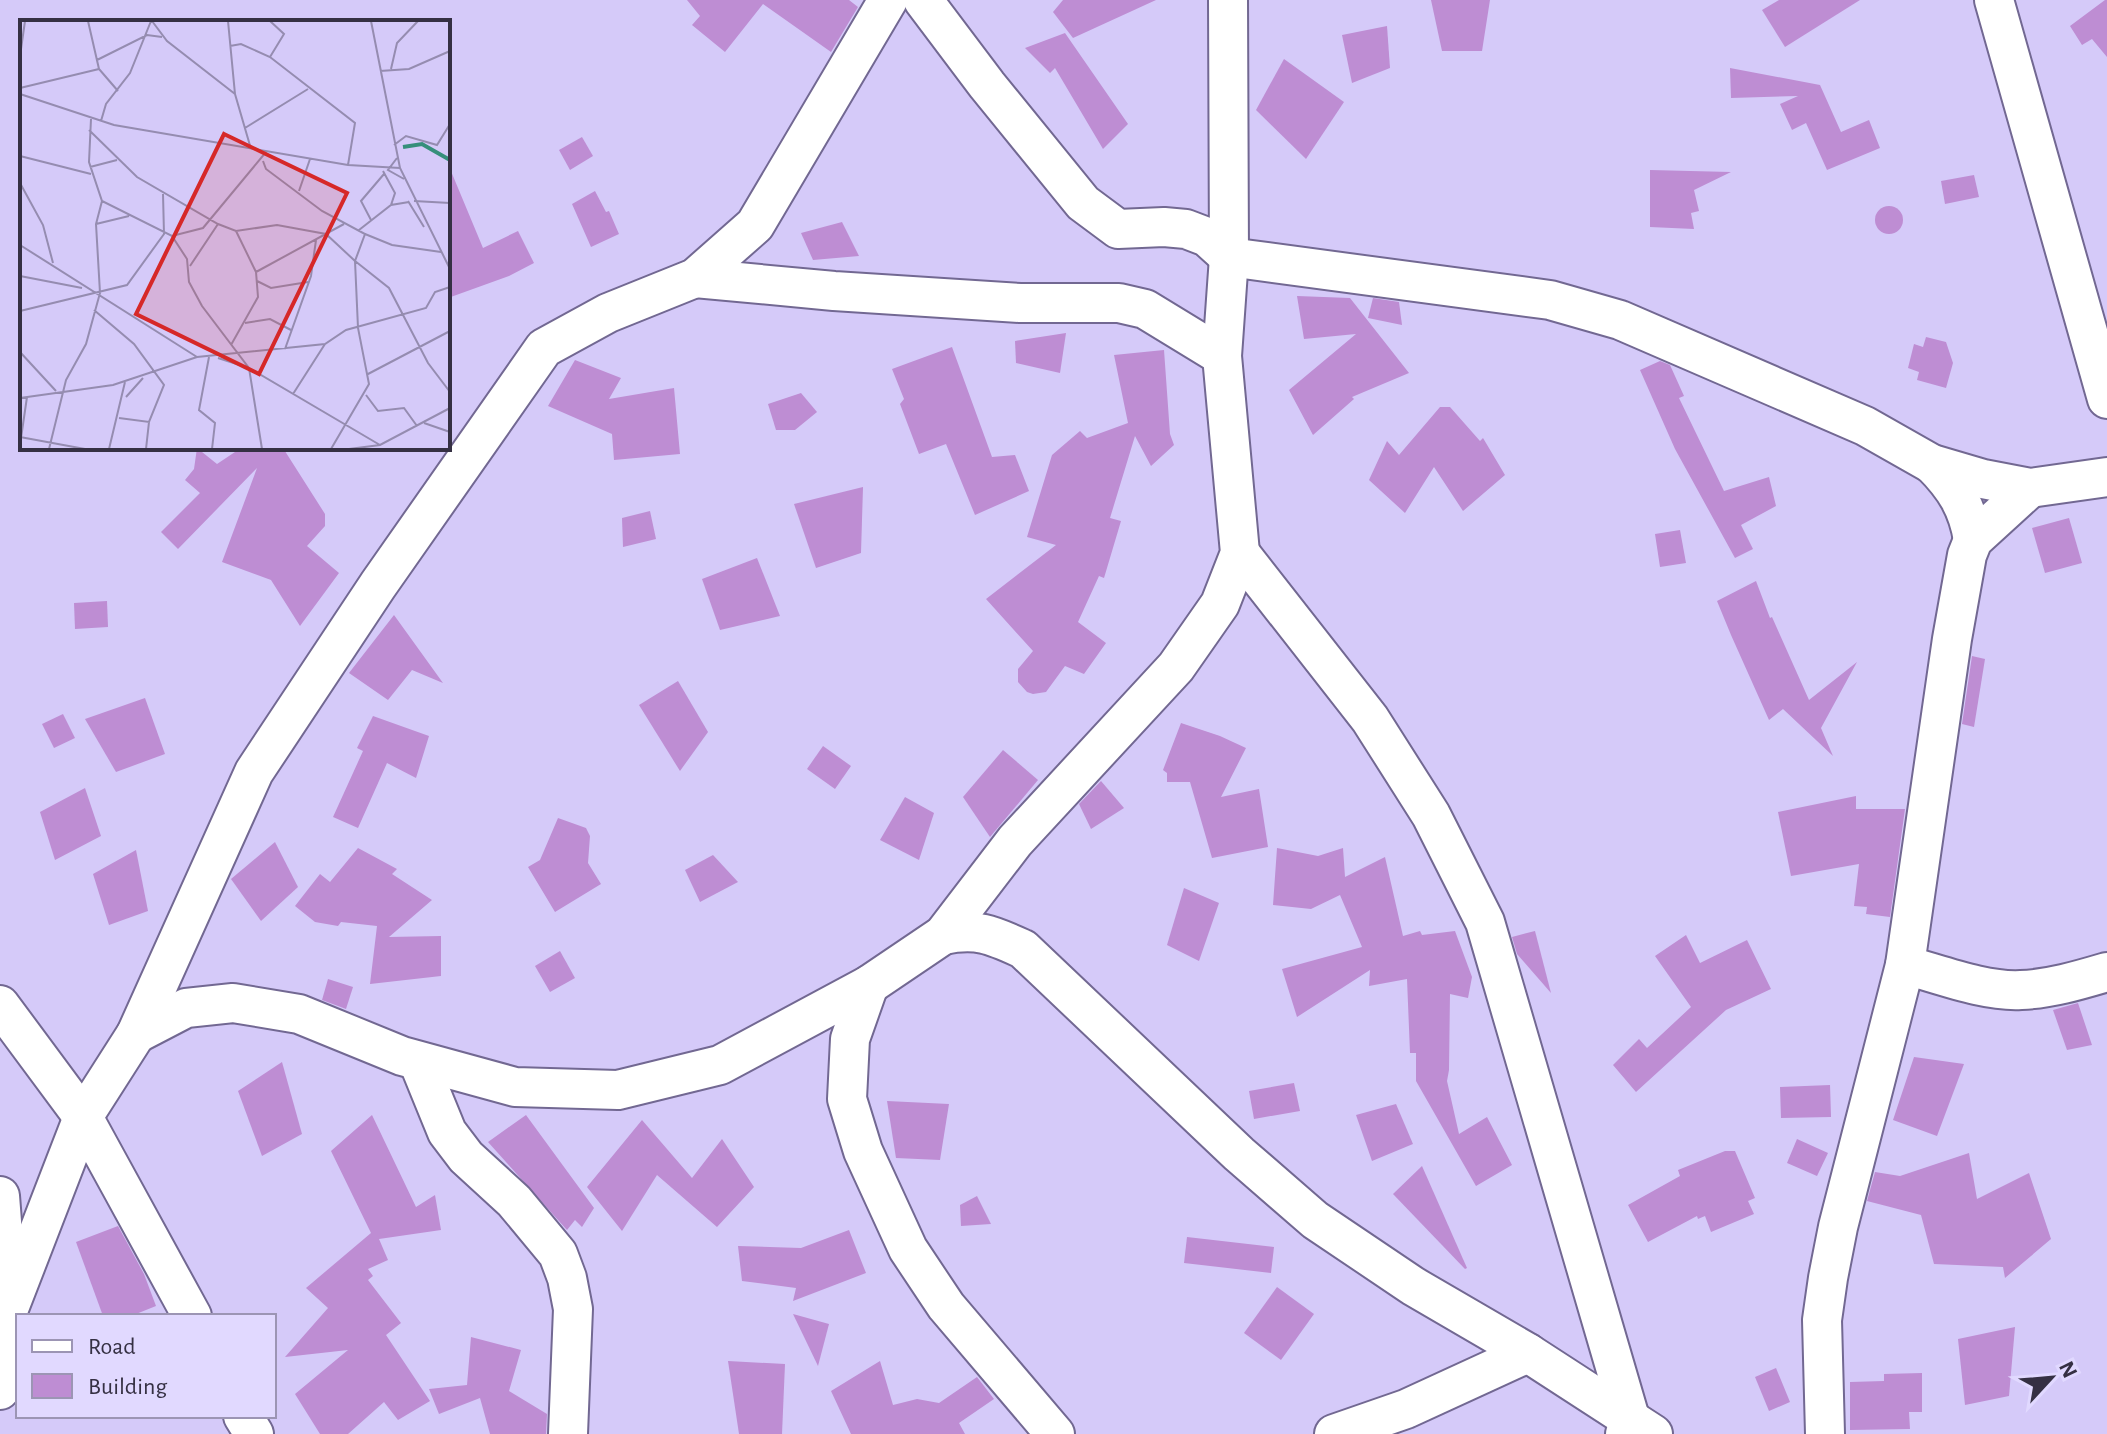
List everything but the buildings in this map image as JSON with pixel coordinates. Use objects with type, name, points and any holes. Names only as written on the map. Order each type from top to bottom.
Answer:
[{"type":"street","points":[[4,1314],[83,1117],[136,1034],[254,772],[378,585],[544,348],[608,313],[695,278],[755,225],[888,0]]},
{"type":"street","points":[[923,0],[1083,203],[1118,229],[1186,229],[1207,237],[1229,257],[1550,300],[1620,320],[1865,426],[1932,464],[1983,479],[2030,488],[2107,477]]},
{"type":"street","points":[[136,1034],[186,1008],[233,1003],[299,1014],[418,1061],[515,1087],[618,1090],[720,1065],[869,985],[943,935],[1015,841],[1190,649],[1220,604],[1240,553],[1222,356],[1229,257],[1228,0]]},
{"type":"street","points":[[1994,0],[2096,312],[2107,399]]},
{"type":"street","points":[[695,278],[1020,303],[1119,303],[1145,309],[1222,356]]},
{"type":"street","points":[[1932,464],[1953,485],[1963,503],[1970,518],[1973,540]]},
{"type":"street","points":[[1825,1434],[1822,1320],[1828,1278],[1838,1227],[1905,965],[1967,555],[1973,540],[2030,488]]},
{"type":"street","points":[[1240,553],[1370,719],[1431,815],[1485,922],[1636,1429]]},
{"type":"street","points":[[943,935],[966,931],[990,934],[1023,949],[1239,1154],[1315,1220],[1413,1286],[1528,1353],[1636,1429]]},
{"type":"street","points":[[1905,965],[1992,988],[2020,991],[2107,972]]},
{"type":"street","points":[[869,985],[850,1039],[847,1099],[863,1151],[908,1249],[946,1306],[1055,1434]]},
{"type":"street","points":[[0,1005],[83,1117],[191,1314]]},
{"type":"street","points":[[418,1061],[447,1132],[466,1157],[514,1201],[558,1254],[573,1309],[568,1434]]},
{"type":"street","points":[[0,1196],[4,1314],[0,1390]]},
{"type":"street","points":[[1334,1434],[1406,1409],[1528,1353]]}]
